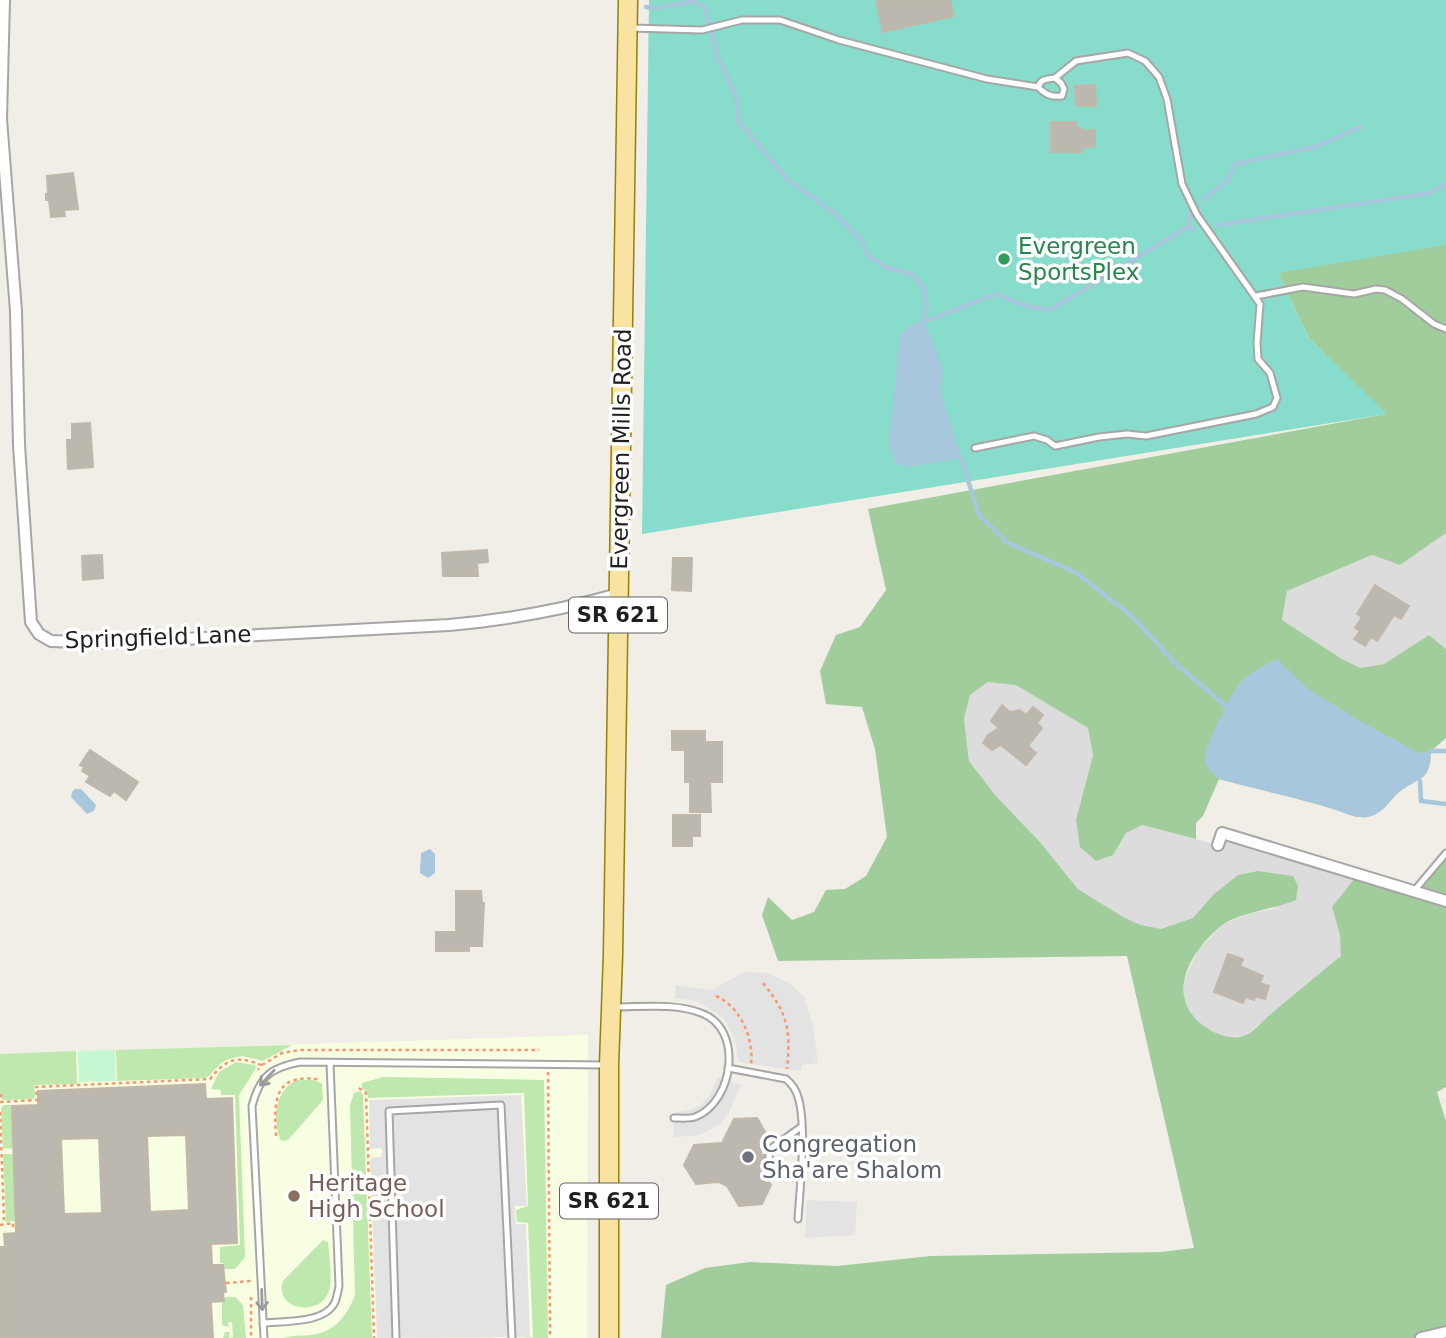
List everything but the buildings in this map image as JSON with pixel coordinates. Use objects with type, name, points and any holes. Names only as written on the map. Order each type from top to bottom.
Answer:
[{"type":"main road","name":"Evergreen Mills Road","points":[[609,1065],[628,0]]},
{"type":"main road","name":"SR 621","points":[[609,1065],[609,1338]]},
{"type":"street","name":"Springfield Lane","points":[[4,0],[1,119],[16,311],[19,445],[27,580],[31,622],[39,634],[51,641],[107,643],[276,632],[449,625],[495,621],[554,611],[618,594]]},
{"type":"street","points":[[1218,845],[1222,832],[1446,901]]},
{"type":"street","points":[[1421,1338],[1446,1332]]},
{"type":"lane","points":[[627,28],[702,30],[742,20],[780,20],[839,40],[987,79],[1038,87],[1045,94],[1062,96],[1064,89],[1055,78]]},
{"type":"lane","points":[[975,447],[1034,436],[1055,446],[1099,437],[1127,434],[1146,436],[1256,414],[1273,407],[1277,398],[1270,373],[1258,359],[1260,304],[1197,215],[1182,184],[1167,99],[1159,77],[1145,61],[1128,53],[1076,61],[1055,78],[1040,82],[1038,87]]},
{"type":"lane","points":[[1255,296],[1303,287],[1354,294],[1376,289],[1385,290],[1402,299],[1434,324],[1446,329]]},
{"type":"lane","points":[[1414,891],[1446,853]]},
{"type":"lane","points":[[612,1007],[677,1008],[702,1013],[718,1024],[727,1044],[730,1060],[726,1083],[710,1107],[693,1117],[674,1118]]},
{"type":"lane","points":[[264,1338],[252,1106],[257,1090],[266,1076],[281,1066],[300,1062],[609,1065]]},
{"type":"lane","points":[[263,1323],[324,1314],[334,1304],[339,1286],[330,1063]]},
{"type":"lane","points":[[729,1068],[786,1079],[792,1084],[799,1098],[801,1175],[798,1219]]},
{"type":"lane","points":[[396,1338],[389,1111],[501,1105],[512,1338]]},
{"type":"lane","points":[[801,1127],[773,1147],[769,1156],[769,1166],[775,1172],[801,1175]]},
{"type":"path","points":[[763,983],[782,1012],[788,1028],[790,1040],[786,1079]]},
{"type":"path","points":[[716,996],[735,1011],[745,1026],[750,1042],[751,1072]]},
{"type":"path","points":[[255,1076],[261,1065],[282,1053],[299,1049],[539,1050]]},
{"type":"path","points":[[0,1102],[37,1100],[36,1087],[210,1079],[218,1068],[230,1061],[246,1059],[261,1065]]},
{"type":"path","points":[[548,1065],[550,1338]]},
{"type":"path","points":[[276,1136],[275,1106],[278,1093],[285,1085],[299,1077],[317,1079]]},
{"type":"path","points":[[359,1088],[366,1093],[374,1338]]},
{"type":"path","points":[[0,1097],[3,1093]]},
{"type":"path","points":[[0,1112],[4,1219],[0,1219]]},
{"type":"path","points":[[0,1225],[13,1223],[13,1229]]},
{"type":"path","points":[[226,1283],[251,1282]]},
{"type":"path","points":[[251,1293],[251,1338]]},
{"type":"shaded area","name":"Evergreen SportsPlex","points":[[649,0],[1446,0],[1446,245],[1278,273],[1309,338],[1387,414],[642,534]]},
{"type":"shaded area","points":[[923,322],[932,339],[943,373],[940,390],[961,458],[909,467],[896,464],[889,444],[900,335],[911,325]]},
{"type":"shaded area","points":[[1446,533],[1446,649],[1429,635],[1384,664],[1360,668],[1282,620],[1287,591],[1372,555],[1400,565]]},
{"type":"shaded area","points":[[1276,659],[1310,690],[1360,721],[1419,753],[1431,751],[1425,774],[1400,791],[1379,812],[1367,817],[1353,816],[1219,779],[1211,772],[1205,757],[1219,719],[1240,683]]},
{"type":"shaded area","points":[[988,682],[1016,684],[1088,728],[1093,755],[1076,820],[1112,855],[1126,833],[1142,825],[1218,845],[1222,833],[1358,874],[1332,907],[1340,935],[1342,956],[1245,1036],[1221,1037],[1195,1021],[1184,1003],[1184,980],[1198,950],[1223,924],[1248,914],[1278,908],[1213,895],[1193,918],[1161,930],[1122,917],[1078,889],[1040,842],[996,796],[969,761],[964,719],[970,695]]},
{"type":"shaded area","points":[[75,789],[81,789],[96,805],[94,811],[87,814],[71,797]]},
{"type":"shaded area","points":[[430,849],[435,854],[435,873],[428,878],[420,873],[421,853]]},
{"type":"shaded area","points":[[745,972],[767,973],[789,983],[804,997],[813,1026],[818,1063],[802,1065],[801,1071],[739,1062],[735,1040],[725,1019],[697,1001],[675,998],[676,985],[711,990]]},
{"type":"shaded area","name":"Heritage High School","points":[[588,1035],[587,1338],[0,1338],[0,1054]]},
{"type":"shaded area","points":[[718,1077],[741,1085],[728,1114],[720,1124],[700,1135],[674,1137],[673,1113],[701,1105],[709,1096]]},
{"type":"shaded area","points":[[521,1095],[527,1206],[515,1206],[516,1224],[526,1224],[530,1337],[377,1338],[370,1158],[381,1157],[383,1150],[370,1149],[369,1100]]},
{"type":"shaded area","points":[[807,1200],[857,1202],[855,1235],[805,1238]]},
{"type":"green space","points":[[1446,12],[1446,533],[1400,565],[1372,555],[1287,591],[1282,620],[1360,668],[1384,664],[1429,635],[1446,649],[1446,738],[1431,751],[1425,775],[1406,786],[1377,813],[1367,817],[1353,816],[1303,800],[1219,779],[1203,816],[1196,823],[1196,839],[1142,825],[1126,833],[1113,855],[1096,861],[1080,847],[1076,820],[1093,755],[1088,728],[1016,685],[988,682],[970,695],[964,719],[969,761],[996,796],[1040,842],[1078,889],[1123,917],[1141,925],[1161,929],[1193,918],[1213,895],[1238,875],[1258,871],[1293,876],[1298,886],[1296,900],[1246,914],[1221,926],[1190,964],[1184,992],[1187,1006],[1196,1019],[1223,1036],[1237,1037],[1249,1033],[1341,956],[1340,935],[1332,907],[1358,874],[1414,891],[1446,853],[1446,1087],[1437,1092],[1446,1121],[1446,1338],[661,1338],[666,1285],[705,1268],[750,1262],[837,1266],[931,1256],[1161,1252],[1194,1248],[1127,956],[778,961],[762,915],[768,897],[792,920],[814,912],[826,890],[845,889],[866,876],[887,837],[875,749],[862,707],[826,704],[820,671],[836,635],[860,627],[886,590],[868,509],[1386,414],[1309,338],[1278,273]]},
{"type":"green space","points":[[292,1045],[263,1061],[242,1056],[229,1059],[205,1078],[117,1081],[116,1050]]},
{"type":"green space","points":[[115,1050],[116,1081],[79,1082],[78,1051]]},
{"type":"green space","points":[[76,1051],[77,1084],[34,1085],[33,1099],[3,1100],[0,1097],[0,1054]]},
{"type":"green space","points":[[236,1062],[255,1065],[256,1068],[239,1095],[245,1257],[235,1269],[224,1269],[223,1263],[220,1263],[220,1247],[240,1245],[235,1095],[221,1095],[221,1090],[211,1089],[219,1072]]},
{"type":"green space","points":[[383,1077],[544,1080],[548,1338],[522,1338],[533,1337],[528,1223],[517,1222],[516,1210],[528,1206],[524,1093],[368,1098],[362,1083]]},
{"type":"green space","points":[[297,1080],[315,1080],[322,1084],[323,1100],[288,1140],[281,1141],[276,1124],[279,1099],[289,1085]]},
{"type":"green space","points":[[360,1091],[363,1095],[372,1338],[283,1338],[311,1335],[333,1327],[344,1316],[355,1295],[350,1105],[354,1093]]},
{"type":"green space","points":[[11,1105],[13,1149],[3,1148],[1,1108]]},
{"type":"green space","points":[[13,1154],[16,1221],[6,1222],[3,1156]]},
{"type":"green space","points":[[323,1240],[328,1242],[331,1270],[330,1287],[326,1297],[310,1307],[292,1305],[285,1299],[282,1291],[283,1281]]},
{"type":"green space","points":[[235,1297],[243,1305],[246,1338],[229,1338],[233,1337],[232,1322],[228,1322],[229,1327],[222,1325],[222,1300]]},
{"type":"waterway","points":[[646,7],[658,8],[693,1],[705,8],[709,24]]},
{"type":"waterway","points":[[712,34],[718,59],[736,96],[739,122],[788,180],[833,212],[861,240],[867,255],[888,268],[912,274],[924,288],[927,308],[923,322]]},
{"type":"waterway","points":[[1203,200],[1227,181],[1235,164],[1318,146],[1360,127]]},
{"type":"waterway","points":[[1218,225],[1431,193],[1446,184]]},
{"type":"waterway","points":[[1188,227],[1191,209]]},
{"type":"waterway","points":[[924,322],[996,294],[1026,306],[1050,310],[1188,227],[1194,230]]},
{"type":"waterway","points":[[961,458],[979,515],[1008,543],[1075,572],[1132,616],[1175,663],[1227,707]]},
{"type":"waterway","points":[[1431,751],[1446,751]]},
{"type":"waterway","points":[[1420,781],[1421,801],[1446,804]]},
{"type":"place","name":"Evergreen SportsPlex","points":[[1004,259]]},
{"type":"place","name":"Congregation Sha'are Shalom","points":[[748,1157]]},
{"type":"place","name":"Heritage High School","points":[[294,1196]]}]
